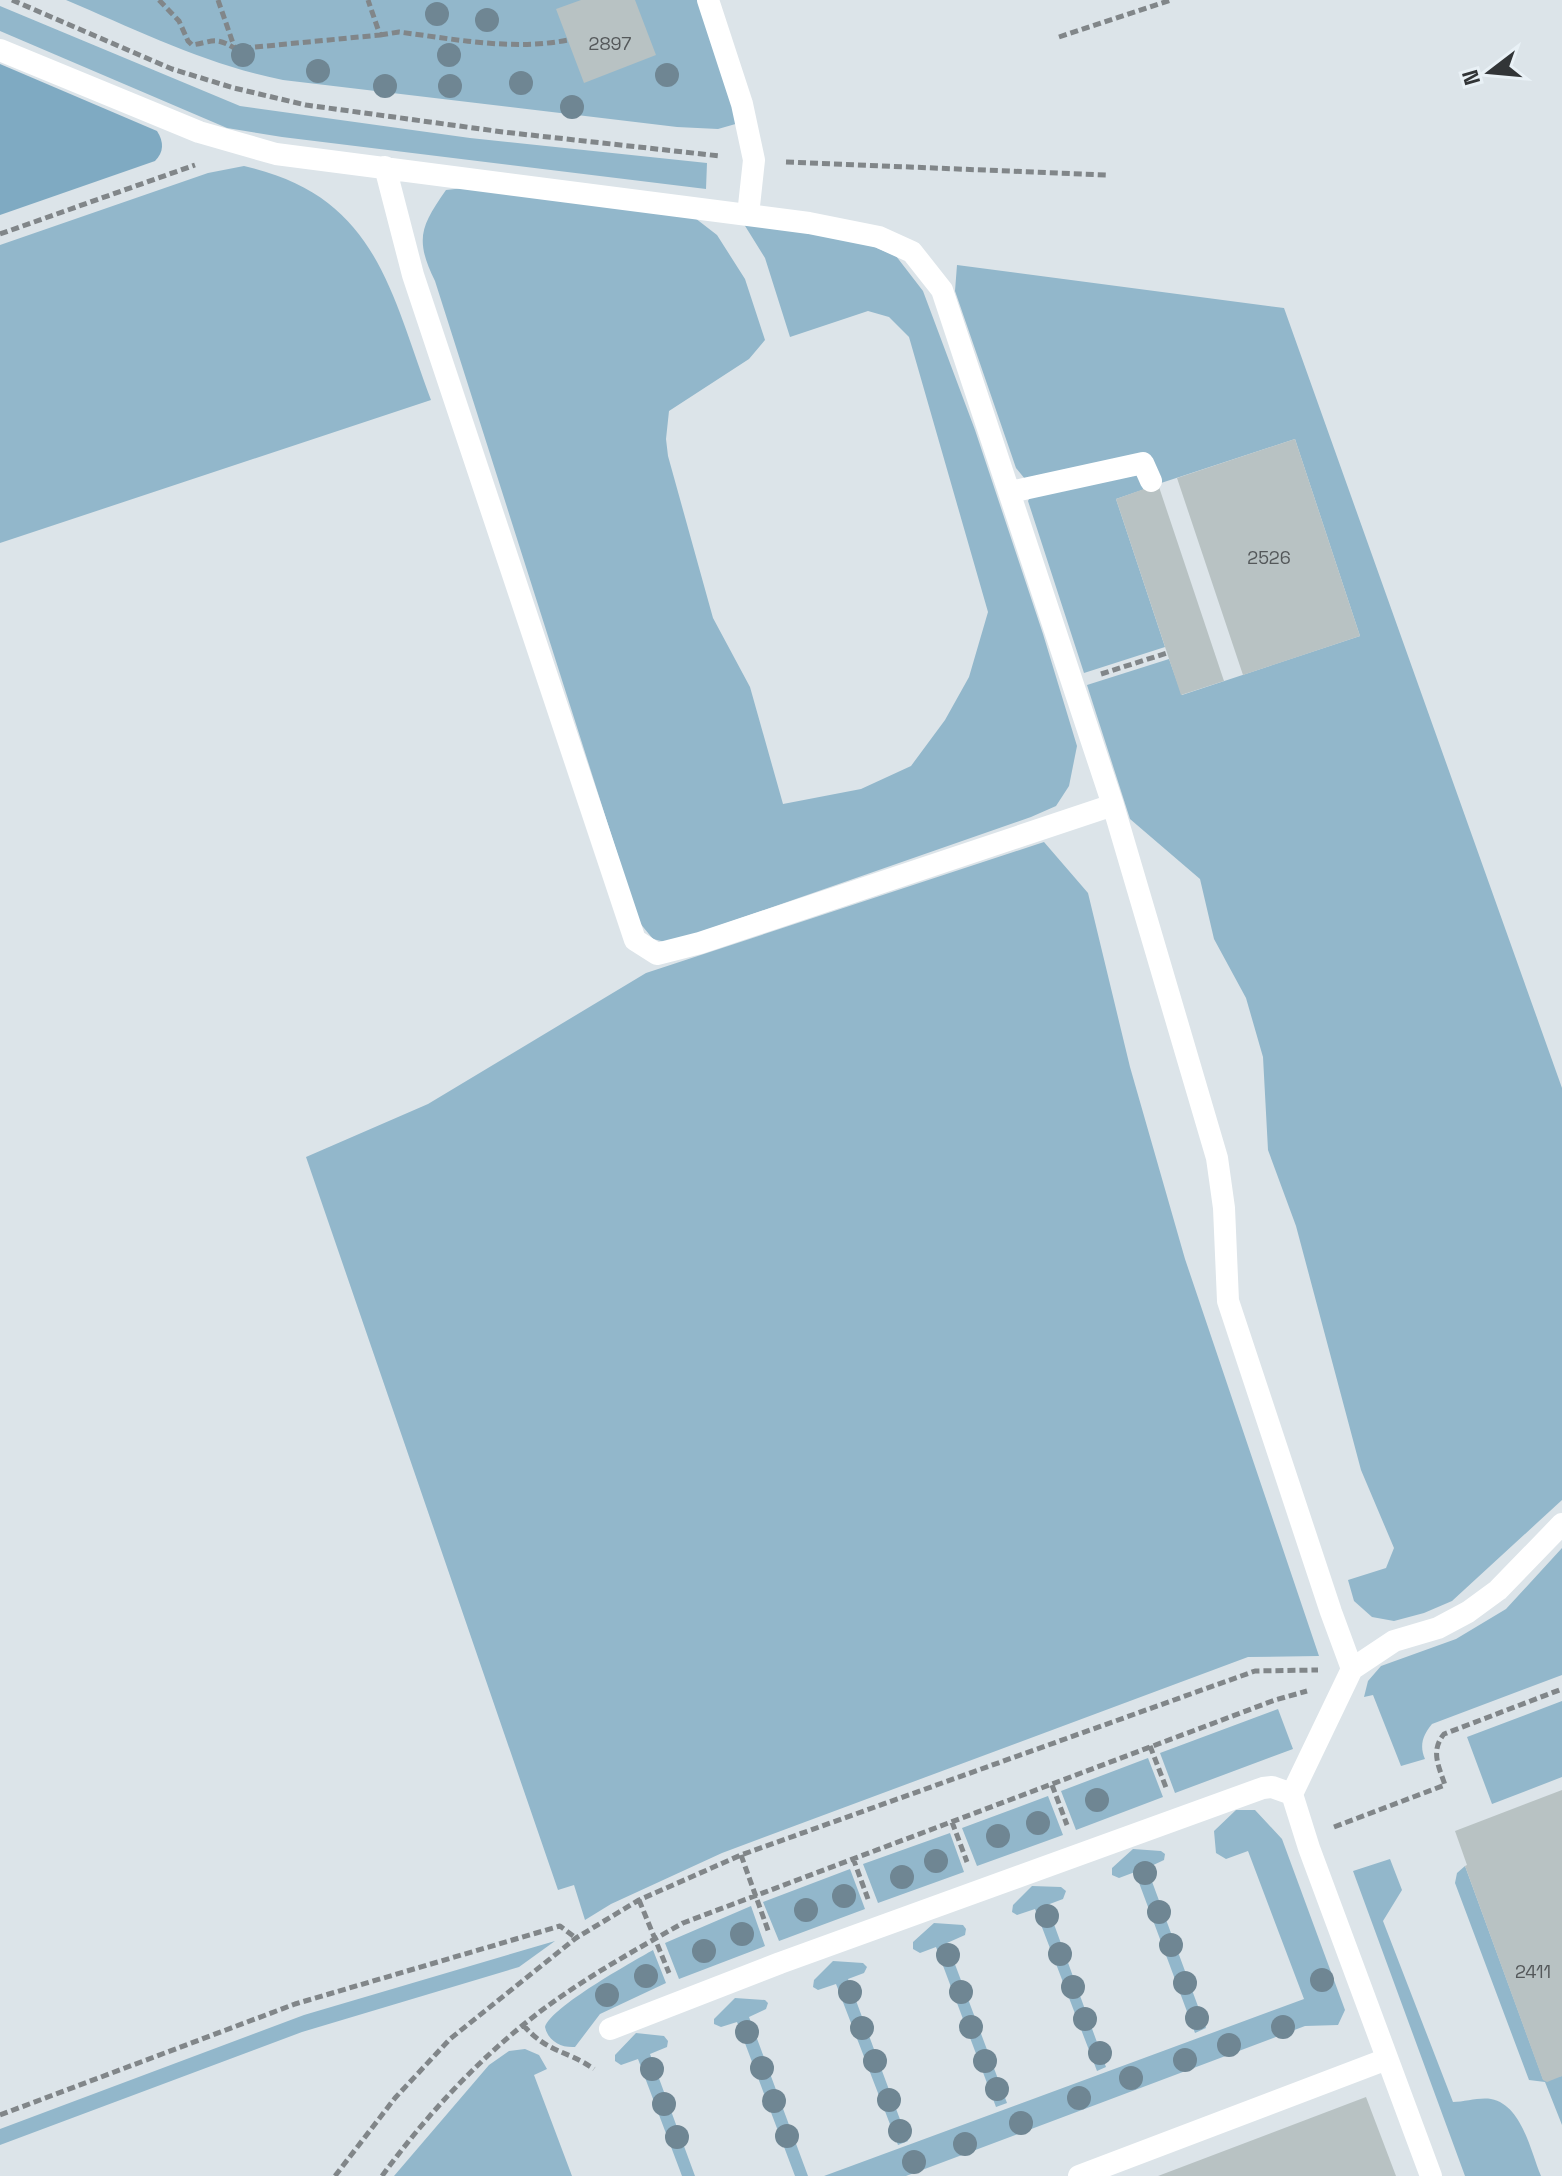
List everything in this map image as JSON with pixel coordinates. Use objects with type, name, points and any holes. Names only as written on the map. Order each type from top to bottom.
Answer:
[{"type":"lane","points":[[708,0],[742,104],[754,160],[748,215]]},
{"type":"lane","points":[[0,50],[199,132],[276,154],[809,223],[879,237],[912,252],[942,290],[1113,805],[1217,1158],[1224,1208],[1228,1301],[1352,1669]]},
{"type":"lane","points":[[385,167],[413,275],[635,940],[657,954],[700,943],[1113,805]]},
{"type":"lane","points":[[1010,492],[1143,463],[1151,481]]},
{"type":"lane","points":[[1431,2176],[1309,1848],[1292,1794],[1352,1669],[1394,1641],[1438,1628],[1468,1612],[1498,1590],[1562,1524]]},
{"type":"lane","points":[[610,2029],[780,1963],[1263,1788],[1272,1787],[1292,1794]]},
{"type":"lane","points":[[1079,2176],[1387,2059]]},
{"type":"path","points":[[12,0],[172,69],[306,105],[503,132],[754,160],[1106,175]]},
{"type":"path","points":[[159,0],[179,21],[192,45],[210,40],[222,41],[235,49],[399,32],[519,44],[568,40]]},
{"type":"path","points":[[218,0],[235,49]]},
{"type":"path","points":[[368,0],[380,35]]},
{"type":"path","points":[[1059,37],[1171,0]]},
{"type":"path","points":[[0,234],[192,168],[223,139]]},
{"type":"path","points":[[1117,669],[1167,653]]},
{"type":"path","points":[[335,2176],[395,2098],[450,2039],[576,1938],[639,1900],[741,1855],[1255,1671],[1352,1669]]},
{"type":"path","points":[[1331,1828],[1445,1785],[1435,1754],[1444,1734],[1562,1689]]},
{"type":"path","points":[[382,2176],[432,2113],[479,2064],[523,2025],[608,1966],[683,1923],[1292,1694],[1341,1690]]},
{"type":"path","points":[[1150,1746],[1178,1819]]},
{"type":"path","points":[[1052,1785],[1079,1855]]},
{"type":"path","points":[[952,1822],[978,1892]]},
{"type":"path","points":[[741,1855],[780,1963]]},
{"type":"path","points":[[853,1858],[879,1928]]},
{"type":"path","points":[[639,1900],[679,2002]]},
{"type":"path","points":[[0,2115],[295,2004],[560,1926],[576,1938]]},
{"type":"path","points":[[523,2025],[543,2046],[577,2057],[594,2069]]},
{"type":"shaded area","points":[[66,0],[706,0],[746,121],[718,129],[677,127],[283,80],[200,56]]},
{"type":"shaded area","points":[[0,6],[240,106],[470,138],[707,163],[706,189],[227,128],[0,31]]},
{"type":"shaded area","points":[[0,64],[157,131],[162,143],[160,154],[155,161],[0,215]]},
{"type":"shaded area","points":[[244,166],[288,180],[323,199],[350,224],[372,253],[389,285],[431,400],[0,543],[0,245],[208,173]]},
{"type":"shaded area","points":[[464,188],[695,218],[717,235],[745,279],[765,340],[749,359],[669,411],[666,439],[713,618],[750,687],[783,804],[861,789],[911,766],[945,720],[969,677],[988,612],[909,337],[889,317],[868,311],[790,337],[765,258],[742,221],[853,238],[896,256],[923,291],[975,430],[1077,746],[1069,786],[1056,806],[669,943],[653,939],[639,922],[425,255],[423,234],[430,214],[446,190]]},
{"type":"shaded area","points":[[957,265],[1284,308],[1562,1088],[1562,1500],[1452,1601],[1424,1613],[1394,1621],[1372,1617],[1354,1601],[1348,1580],[1386,1568],[1394,1548],[1361,1470],[1296,1226],[1268,1150],[1263,1057],[1246,998],[1214,939],[1200,879],[1130,819],[1087,685],[1169,659],[1182,695],[1360,636],[1295,439],[1158,484],[1147,456],[1025,479],[1016,468],[955,291]]},
{"type":"shaded area","points":[[1137,475],[1148,488],[1116,499],[1165,647],[1084,673],[1028,501],[1030,497]]},
{"type":"shaded area","points":[[1044,842],[1088,893],[1130,1067],[1185,1259],[1319,1656],[1248,1657],[722,1853],[611,1904],[585,1920],[574,1885],[558,1890],[306,1157],[428,1104],[646,973]]},
{"type":"shaded area","points":[[1562,1548],[1562,1675],[1432,1724],[1423,1740],[1425,1759],[1401,1766],[1373,1695],[1364,1697],[1368,1681],[1381,1666],[1456,1639],[1506,1609]]},
{"type":"shaded area","points":[[1562,1701],[1562,1777],[1492,1804],[1467,1737]]},
{"type":"shaded area","points":[[1278,1709],[1293,1749],[1175,1793],[1160,1753]]},
{"type":"shaded area","points":[[1148,1758],[1163,1797],[1076,1830],[1061,1791]]},
{"type":"shaded area","points":[[1048,1796],[1063,1835],[977,1866],[962,1828]]},
{"type":"shaded area","points":[[1236,1810],[1255,1810],[1282,1839],[1345,2010],[1338,2025],[1305,2026],[906,2176],[824,2176],[1304,1999],[1248,1851],[1226,1859],[1216,1853],[1214,1831]]},
{"type":"shaded area","points":[[950,1833],[964,1872],[878,1903],[863,1864]]},
{"type":"shaded area","points":[[1133,1849],[1165,1854],[1164,1860],[1147,1868],[1206,2028],[1195,2033],[1135,1872],[1119,1878],[1112,1875],[1112,1868]]},
{"type":"shaded area","points":[[1390,1859],[1402,1890],[1383,1921],[1453,2102],[1491,2099],[1502,2103],[1524,2130],[1541,2176],[1465,2176],[1353,1871]]},
{"type":"shaded area","points":[[1465,1866],[1543,2079],[1562,2076],[1562,2125],[1545,2082],[1529,2080],[1455,1883],[1457,1873]]},
{"type":"shaded area","points":[[850,1869],[865,1909],[779,1941],[763,1902]]},
{"type":"shaded area","points":[[1032,1886],[1061,1887],[1066,1891],[1063,1899],[1047,1905],[1106,2067],[1097,2071],[1035,1909],[1017,1915],[1012,1912],[1013,1905]]},
{"type":"shaded area","points":[[751,1906],[765,1946],[679,1979],[665,1943]]},
{"type":"shaded area","points":[[934,1923],[963,1925],[966,1929],[965,1935],[947,1943],[1007,2103],[996,2107],[936,1947],[920,1953],[913,1949],[913,1942]]},
{"type":"shaded area","points":[[555,1941],[519,1967],[302,2032],[0,2145],[0,2129],[304,2015]]},
{"type":"shaded area","points":[[653,1950],[666,1983],[600,2014],[575,2047],[560,2045],[552,2040],[545,2027],[561,2008]]},
{"type":"shaded area","points":[[833,1961],[863,1963],[867,1967],[864,1973],[848,1979],[908,2141],[898,2145],[836,1984],[818,1990],[813,1987],[814,1980]]},
{"type":"shaded area","points":[[735,1998],[765,2000],[768,2003],[766,2009],[749,2017],[808,2176],[795,2176],[737,2022],[721,2027],[714,2024],[714,2019]]},
{"type":"shaded area","points":[[636,2033],[664,2036],[668,2041],[667,2047],[650,2054],[695,2176],[682,2176],[638,2059],[621,2065],[615,2061],[615,2055]]},
{"type":"shaded area","points":[[525,2049],[539,2055],[547,2069],[534,2075],[572,2176],[394,2176],[489,2065],[509,2051]]},
{"type":"building","points":[[581,0],[635,0],[656,55],[584,83],[556,9]]},
{"type":"building","points":[[1295,439],[1360,636],[1243,675],[1177,478]]},
{"type":"building","points":[[1158,484],[1224,681],[1181,695],[1116,499]]},
{"type":"building","points":[[1562,1790],[1562,2076],[1547,2082],[1543,2080],[1455,1831]]},
{"type":"building","points":[[1366,2097],[1396,2176],[1158,2176]]}]
